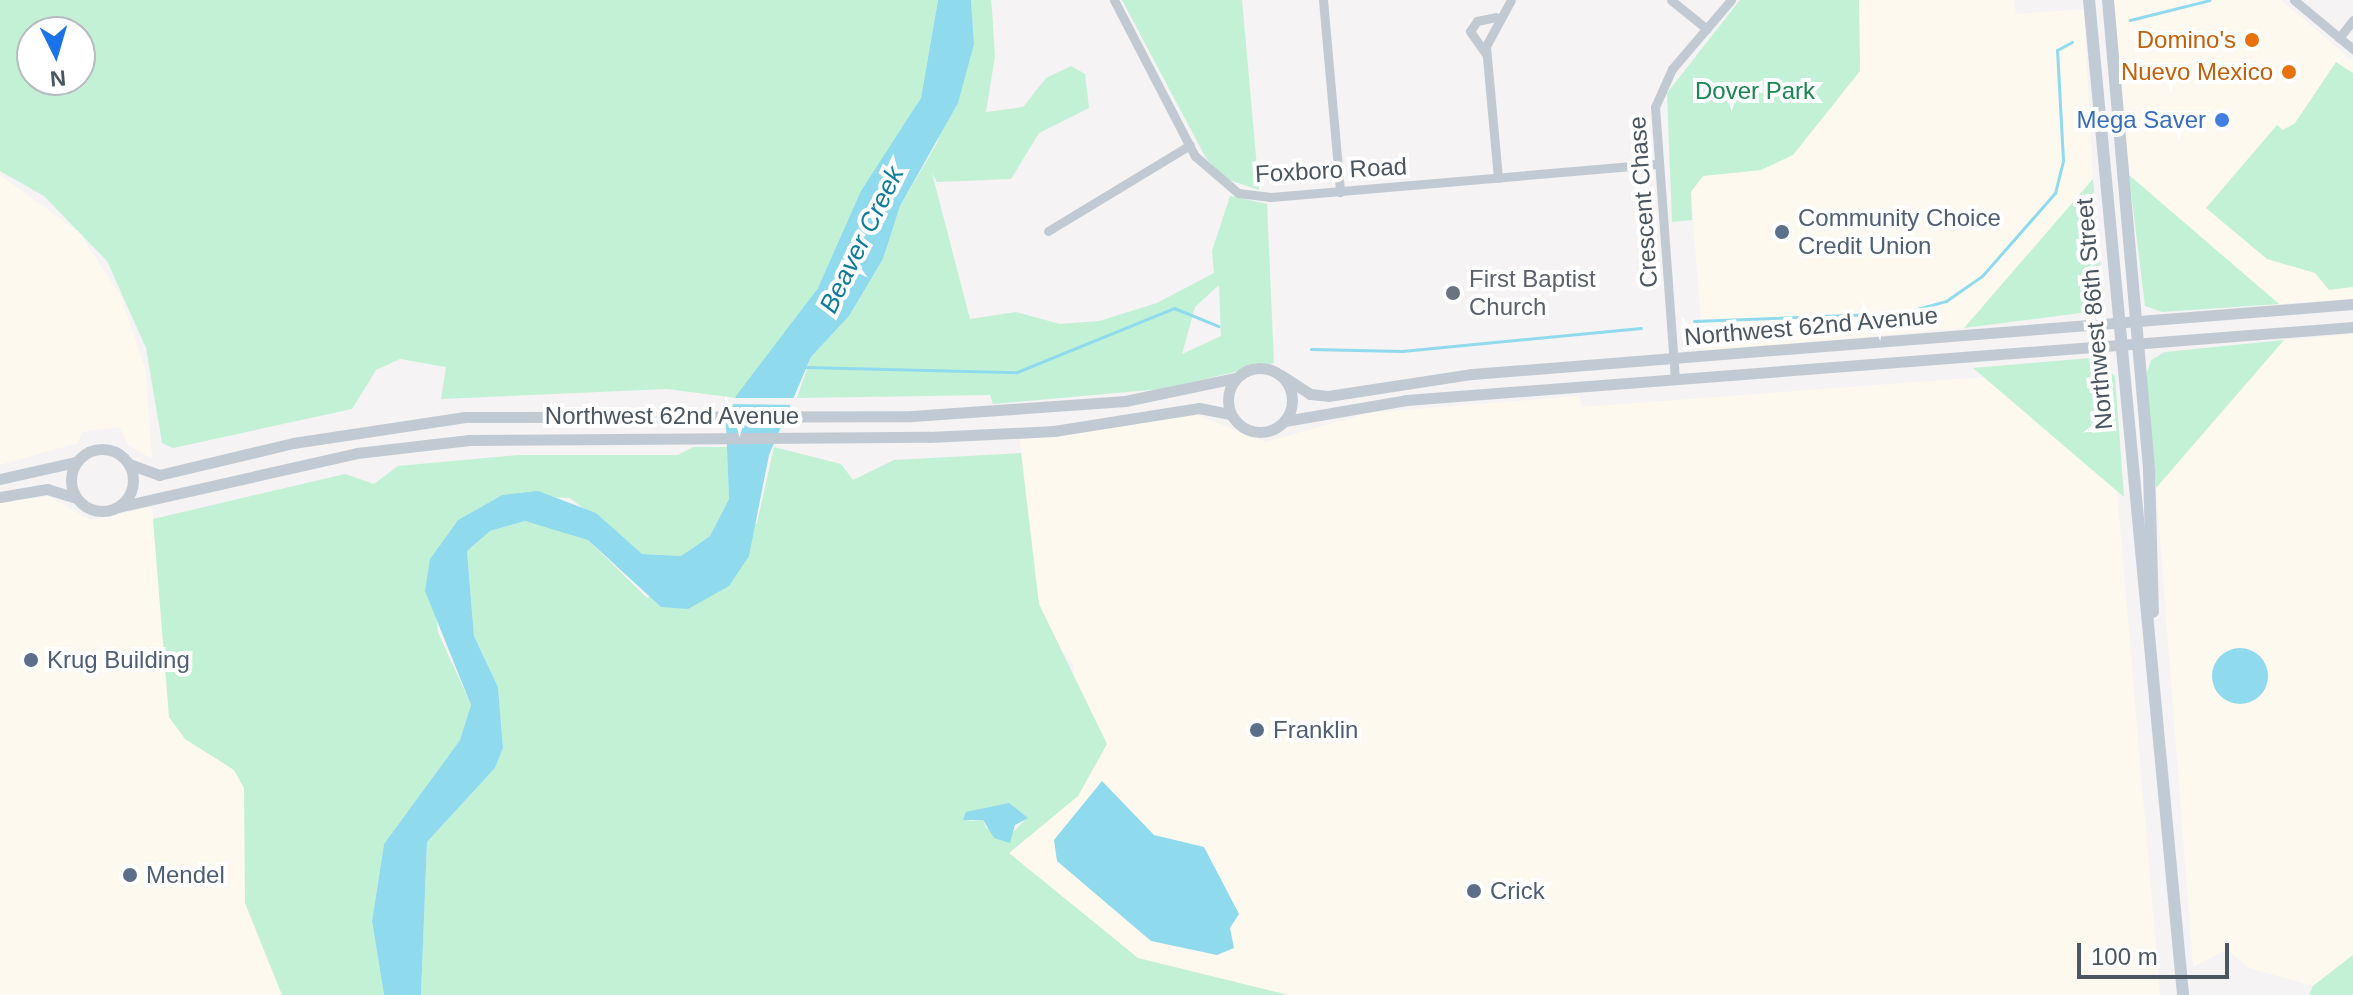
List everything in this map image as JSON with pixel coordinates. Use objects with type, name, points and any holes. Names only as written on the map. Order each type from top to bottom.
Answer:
[{"type":"main road","name":"Northwest 86th Street","points":[[2089,0],[2116,320],[2151,623],[2183,995]]},
{"type":"main road","name":"Northwest 86th Street","points":[[2108,0],[2156,581],[2151,623]]},
{"type":"street","name":"Foxboro Road","points":[[1114,0],[1190,145],[1214,179],[1238,193],[1340,192],[1659,164]]},
{"type":"street","points":[[1498,178],[1486,54],[1496,17],[1511,0]]},
{"type":"street","points":[[1671,0],[1707,29]]},
{"type":"street","name":"Crescent Chase","points":[[1675,379],[1659,164],[1658,93],[1731,0]]},
{"type":"street","points":[[2294,0],[2353,49]]},
{"type":"street","points":[[1321,1],[1340,192]]},
{"type":"street","points":[[1486,54],[1470,31],[1477,21],[1496,17]]},
{"type":"street","points":[[2339,38],[2353,20]]},
{"type":"street","points":[[1048,231],[1190,145]]},
{"type":"street","name":"Northwest 62nd Avenue","points":[[1281,375],[1310,394],[1328,396],[1472,374],[1674,360],[2116,320],[2353,304]]},
{"type":"street","name":"Northwest 62nd Avenue","points":[[1285,421],[1406,400],[1675,379],[2119,351],[2353,327]]},
{"type":"street","points":[[1257,367],[1281,375],[1292,397],[1285,421],[1262,432],[1230,414],[1235,378],[1257,367]]},
{"type":"street","name":"Northwest 62nd Avenue","points":[[129,464],[159,475],[293,443],[465,417],[711,414],[811,417],[1125,401],[1235,378]]},
{"type":"street","name":"Northwest 62nd Avenue","points":[[118,507],[357,453],[469,440],[798,439],[1054,431],[1199,408],[1230,414]]},
{"type":"street","points":[[0,479],[76,462],[109,449],[129,464],[133,488],[118,507],[94,511],[74,497],[36,489],[0,497]]},
{"type":"street","points":[[74,497],[76,462]]},
{"type":"shaded area","points":[[1859,0],[2014,0],[2016,14],[2084,9],[2093,179],[1964,328],[1703,351],[1691,192],[1702,176],[1761,170],[1793,155],[1860,71]]},
{"type":"shaded area","points":[[2113,0],[2281,0],[2353,61],[2353,299],[2279,304],[2129,175]]},
{"type":"shaded area","points":[[0,175],[80,233],[121,297],[146,371],[152,459],[129,446],[119,427],[82,432],[78,443],[0,465]]},
{"type":"shaded area","points":[[2353,334],[2353,955],[2313,986],[2249,968],[2227,949],[2193,967],[2156,488],[2284,340]]},
{"type":"shaded area","points":[[1984,377],[2117,491],[2160,995],[1288,995],[1138,958],[1009,853],[1078,796],[1073,663],[1050,637],[1039,604],[1020,439],[1197,415],[1266,442],[1368,413],[1579,396],[1582,407]]},
{"type":"shaded area","points":[[48,496],[91,520],[152,507],[169,717],[384,844],[372,921],[384,995],[0,995],[0,502]]},
{"type":"green space","points":[[0,0],[938,0],[921,98],[818,288],[736,398],[667,389],[441,399],[446,367],[400,359],[376,370],[352,409],[173,448],[162,443],[146,348],[107,261],[44,196],[0,171]]},
{"type":"green space","points":[[971,0],[991,0],[995,56],[986,112],[1023,107],[1046,78],[1071,66],[1085,74],[1089,108],[1039,133],[1011,179],[937,182],[932,173],[970,319],[1016,312],[1060,324],[1099,321],[1157,303],[1214,273],[1212,251],[1230,196],[1267,204],[1274,363],[1161,389],[993,404],[990,395],[797,398],[811,357],[849,316],[883,259],[900,206],[937,143],[974,44]],"holes":[[[1219,285],[1221,336],[1182,354],[1195,307]]]},
{"type":"green space","points":[[1122,0],[1242,0],[1259,190],[1223,178],[1206,158]]},
{"type":"green space","name":"Dover Park","points":[[1740,0],[1859,0],[1860,71],[1793,155],[1761,170],[1703,176],[1691,192],[1692,220],[1672,222],[1667,93]]},
{"type":"green space","points":[[2336,62],[2353,73],[2353,287],[2329,290],[2315,273],[2267,259],[2206,208],[2277,125],[2283,130],[2295,123]]},
{"type":"green space","points":[[2129,175],[2279,304],[2162,312],[2145,306]]},
{"type":"green space","points":[[2093,179],[2103,294],[2096,311],[1964,328]]},
{"type":"green space","points":[[2284,340],[2156,488],[2146,375],[2151,360],[2165,352]]},
{"type":"green space","points":[[2091,358],[2115,376],[2124,497],[1973,368]]},
{"type":"green space","points":[[693,447],[727,447],[729,499],[710,536],[681,556],[642,554],[570,498],[502,495],[458,520],[430,559],[438,632],[471,705],[460,740],[384,844],[372,921],[384,995],[282,995],[245,903],[244,788],[234,770],[185,739],[169,717],[153,519],[345,474],[374,484],[398,466],[518,455],[678,455]]},
{"type":"green space","points":[[774,447],[841,464],[853,480],[894,460],[1021,453],[1039,604],[1107,744],[1078,796],[1009,853],[1138,958],[1288,995],[421,995],[427,842],[495,768],[503,748],[498,687],[474,636],[467,551],[490,531],[525,521],[562,528],[588,540],[647,598],[757,523]],"holes":[[[1009,803],[1024,821],[1011,834],[986,828],[983,820],[968,821]]]},
{"type":"green space","points":[[2353,955],[2353,995],[2309,995],[2313,986]]},
{"type":"water","name":"Beaver Creek","points":[[938,0],[971,0],[974,44],[958,103],[900,206],[883,259],[849,316],[811,357],[769,455],[749,556],[729,586],[688,609],[661,607],[588,540],[525,521],[490,531],[467,551],[474,636],[498,687],[503,748],[495,768],[427,842],[421,995],[384,995],[372,921],[384,844],[460,740],[471,705],[425,591],[430,559],[458,520],[502,495],[538,491],[596,513],[642,554],[681,556],[710,536],[729,499],[726,424],[736,396],[818,288],[861,191],[921,98]]},
{"type":"water","points":[[2240,648],[2260,656],[2268,676],[2260,696],[2240,704],[2220,696],[2212,676],[2220,656]]},
{"type":"water","points":[[1102,781],[1154,835],[1204,847],[1239,914],[1230,928],[1234,948],[1217,955],[1151,941],[1057,861],[1054,840]]},
{"type":"water","points":[[1009,803],[1028,818],[1015,825],[1010,843],[994,838],[983,820],[963,820],[966,812]]},
{"type":"pier","points":[[732,398],[802,398],[798,405],[729,404]]},
{"type":"waterway","points":[[2130,20],[2210,0]]},
{"type":"waterway","points":[[1694,321],[1902,313],[1946,301],[1982,276],[2055,193],[2063,160],[2057,50],[2072,42]]},
{"type":"waterway","points":[[806,367],[1017,372],[1174,308],[1218,326]]},
{"type":"waterway","points":[[1311,349],[1402,351],[1641,328]]},
{"type":"place","name":"Domino's","points":[[2252,40]]},
{"type":"place","name":"Nuevo Mexico","points":[[2289,72]]},
{"type":"place","name":"Mega Saver","points":[[2222,120]]},
{"type":"place","name":"Community Choice Credit Union","points":[[1782,232]]},
{"type":"place","name":"First Baptist Church","points":[[1453,293]]},
{"type":"place","name":"Krug Building","points":[[31,660]]},
{"type":"place","name":"Franklin","points":[[1257,730]]},
{"type":"place","name":"Mendel","points":[[130,875]]},
{"type":"place","name":"Crick","points":[[1474,891]]}]
